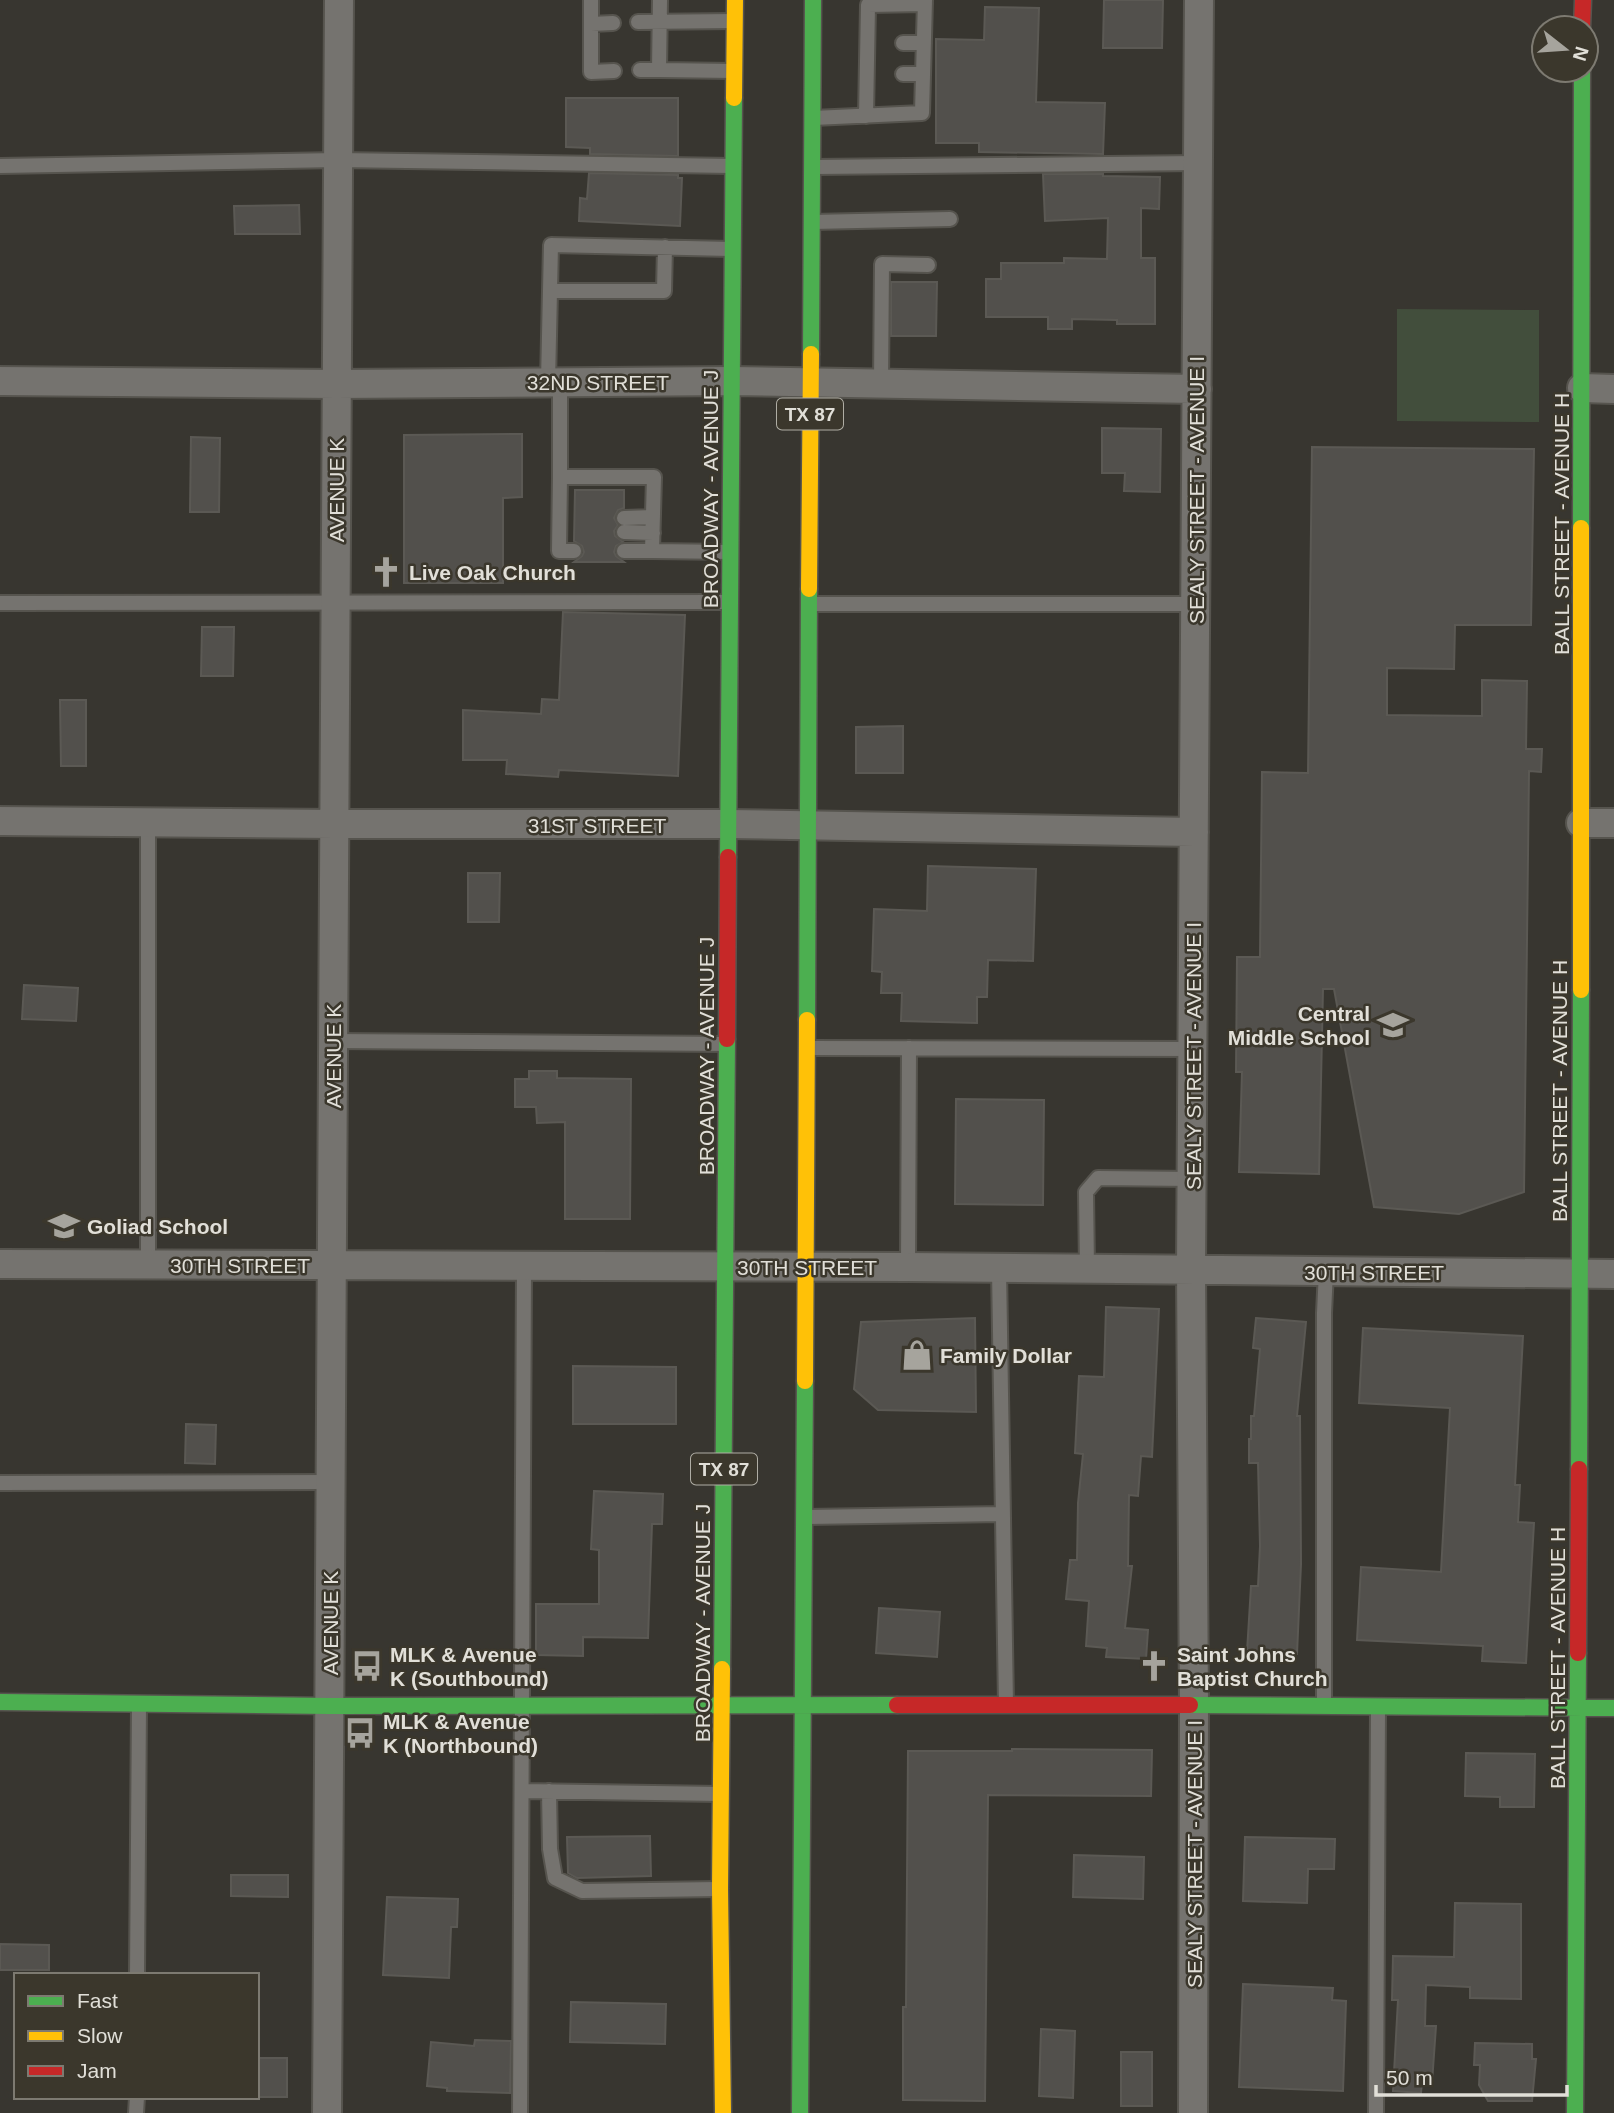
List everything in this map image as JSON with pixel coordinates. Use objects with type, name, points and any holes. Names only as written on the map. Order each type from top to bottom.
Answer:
[{"type":"main road","name":"BROADWAY - AVENUE J","points":[[723,2113],[720,1889],[734,0]]},
{"type":"main road","name":"TX 87","points":[[800,2113],[813,0]]},
{"type":"main road","name":"BALL STREET - AVENUE H","points":[[1575,2113],[1580,1274],[1582,84]]},
{"type":"main road","points":[[0,1702],[330,1706],[1324,1705],[1614,1708]]},
{"type":"street","name":"AVENUE K","points":[[327,2113],[339,0]]},
{"type":"street","name":"SEALY STREET - AVENUE I","points":[[1193,2113],[1191,1270],[1199,0]]},
{"type":"street","name":"32ND STREET","points":[[0,381],[336,384],[732,381],[1196,389]]},
{"type":"street","points":[[1582,388],[1614,389]]},
{"type":"street","name":"31ST STREET","points":[[0,821],[729,824],[1194,832]]},
{"type":"street","points":[[1581,823],[1614,823]]},
{"type":"street","name":"30TH STREET","points":[[0,1264],[908,1267],[1614,1274]]},
{"type":"lane","points":[[591,0],[591,72],[614,71]]},
{"type":"lane","points":[[659,70],[660,0]]},
{"type":"lane","points":[[812,118],[866,116],[922,113],[925,2],[868,5],[871,43],[866,116]]},
{"type":"lane","points":[[638,22],[734,21]]},
{"type":"lane","points":[[591,24],[613,23]]},
{"type":"lane","points":[[904,43],[924,43]]},
{"type":"lane","points":[[640,70],[734,71]]},
{"type":"lane","points":[[903,74],[923,74]]},
{"type":"lane","points":[[0,166],[338,160],[733,166]]},
{"type":"lane","points":[[811,167],[1198,163]]},
{"type":"lane","points":[[811,222],[950,219]]},
{"type":"lane","points":[[574,551],[559,551],[560,477],[550,291],[551,245],[733,249]]},
{"type":"lane","points":[[550,291],[664,291],[665,247]]},
{"type":"lane","points":[[881,384],[882,264],[928,265]]},
{"type":"lane","points":[[560,477],[654,477],[652,551]]},
{"type":"lane","points":[[559,517],[575,517]]},
{"type":"lane","points":[[653,517],[624,525],[653,533]]},
{"type":"lane","points":[[559,533],[574,532]]},
{"type":"lane","points":[[624,551],[731,552]]},
{"type":"lane","points":[[0,603],[730,602]]},
{"type":"lane","points":[[808,604],[1195,604]]},
{"type":"lane","points":[[148,822],[148,1265]]},
{"type":"lane","points":[[333,1041],[727,1044]]},
{"type":"lane","points":[[806,1048],[1193,1049]]},
{"type":"lane","points":[[908,1267],[909,1048]]},
{"type":"lane","points":[[1087,1269],[1086,1192],[1098,1178],[1192,1179]]},
{"type":"lane","points":[[520,2113],[524,1266]]},
{"type":"lane","points":[[999,1269],[1006,1706]]},
{"type":"lane","points":[[1324,1705],[1326,1272]]},
{"type":"lane","points":[[0,1483],[331,1482]]},
{"type":"lane","points":[[804,1517],[1003,1514]]},
{"type":"lane","points":[[137,1973],[139,1703]]},
{"type":"lane","points":[[1376,2113],[1378,1706]]},
{"type":"lane","points":[[522,1791],[721,1794]]},
{"type":"lane","points":[[549,1791],[550,1849],[555,1878],[567,1885],[582,1891],[720,1889]]},
{"type":"green space","points":[[1397,309],[1539,310],[1539,422],[1397,421]]},
{"type":"building","points":[[1104,0],[1163,0],[1162,48],[1103,48]]},
{"type":"building","points":[[985,7],[1039,8],[1036,102],[1105,103],[1103,154],[979,152],[979,143],[936,143],[936,39],[984,40]]},
{"type":"building","points":[[566,98],[678,98],[678,156],[590,154],[590,148],[566,147]]},
{"type":"building","points":[[589,173],[678,175],[678,178],[682,178],[680,226],[579,221],[580,198],[587,199]]},
{"type":"building","points":[[1043,174],[1160,177],[1159,209],[1141,208],[1141,258],[1155,258],[1155,324],[1117,324],[1117,320],[1072,319],[1072,329],[1048,329],[1048,317],[986,317],[986,279],[1001,279],[1001,263],[1064,263],[1064,258],[1107,259],[1108,218],[1045,221]]},
{"type":"building","points":[[299,205],[300,234],[235,234],[234,206]]},
{"type":"building","points":[[891,282],[937,282],[936,336],[891,336]]},
{"type":"building","points":[[1102,428],[1161,429],[1160,492],[1124,491],[1125,473],[1102,473]]},
{"type":"building","points":[[522,434],[522,497],[503,498],[503,583],[404,583],[404,435]]},
{"type":"building","points":[[191,437],[220,438],[219,512],[190,512]]},
{"type":"building","points":[[1312,447],[1534,449],[1531,625],[1455,625],[1454,669],[1387,668],[1387,715],[1482,716],[1482,680],[1527,681],[1526,749],[1542,749],[1541,772],[1529,771],[1524,1192],[1459,1214],[1374,1207],[1334,989],[1323,989],[1319,1174],[1239,1172],[1242,1072],[1236,1072],[1237,957],[1260,957],[1262,772],[1308,773]]},
{"type":"building","points":[[575,490],[624,490],[624,508],[618,510],[614,518],[618,525],[614,531],[615,536],[623,542],[616,546],[614,552],[624,562],[574,562],[584,552],[582,546],[574,541]]},
{"type":"building","points":[[563,612],[685,615],[678,776],[559,770],[558,777],[506,774],[507,760],[463,760],[463,710],[541,714],[542,699],[559,700]]},
{"type":"building","points":[[202,627],[234,627],[233,676],[201,676]]},
{"type":"building","points":[[60,700],[86,700],[86,766],[61,766]]},
{"type":"building","points":[[903,726],[903,773],[856,773],[856,727]]},
{"type":"building","points":[[928,866],[1036,869],[1033,961],[988,960],[987,997],[977,997],[977,1023],[901,1021],[902,993],[881,993],[882,972],[872,971],[874,909],[927,911]]},
{"type":"building","points":[[468,873],[500,873],[499,922],[468,922]]},
{"type":"building","points":[[24,985],[78,988],[76,1021],[22,1019]]},
{"type":"building","points":[[529,1071],[557,1071],[557,1078],[631,1079],[630,1219],[565,1219],[565,1122],[537,1123],[536,1107],[515,1107],[515,1079],[529,1079]]},
{"type":"building","points":[[956,1099],[1044,1100],[1043,1205],[955,1204]]},
{"type":"building","points":[[1106,1307],[1159,1309],[1152,1457],[1141,1456],[1138,1496],[1129,1495],[1128,1566],[1132,1566],[1125,1628],[1148,1630],[1146,1659],[1106,1657],[1107,1648],[1086,1646],[1089,1601],[1066,1599],[1070,1560],[1077,1560],[1078,1503],[1083,1454],[1075,1453],[1079,1376],[1104,1377]]},
{"type":"building","name":"Family Dollar","points":[[975,1318],[976,1412],[878,1410],[854,1389],[861,1322]]},
{"type":"building","points":[[1256,1318],[1306,1322],[1297,1416],[1300,1416],[1301,1564],[1297,1654],[1247,1652],[1251,1586],[1258,1586],[1260,1546],[1258,1463],[1249,1463],[1251,1416],[1254,1416],[1260,1349],[1253,1348]]},
{"type":"building","points":[[1363,1328],[1523,1336],[1515,1485],[1520,1485],[1518,1522],[1534,1523],[1526,1663],[1482,1661],[1483,1646],[1357,1640],[1361,1567],[1441,1572],[1450,1408],[1359,1403]]},
{"type":"building","points":[[573,1366],[676,1367],[676,1424],[573,1424]]},
{"type":"building","points":[[186,1424],[216,1425],[215,1464],[185,1463]]},
{"type":"building","points":[[594,1491],[663,1494],[662,1524],[652,1524],[648,1638],[583,1637],[583,1656],[536,1655],[536,1604],[599,1604],[599,1550],[591,1549]]},
{"type":"building","points":[[879,1608],[940,1612],[937,1657],[876,1653]]},
{"type":"building","points":[[1152,1750],[1151,1796],[988,1795],[985,2101],[903,2100],[908,1751]]},
{"type":"building","points":[[1466,1753],[1535,1754],[1534,1807],[1500,1807],[1500,1797],[1465,1796]]},
{"type":"building","points":[[650,1836],[651,1876],[577,1878],[568,1873],[567,1837]]},
{"type":"building","points":[[1245,1837],[1335,1839],[1334,1869],[1308,1869],[1307,1903],[1243,1901]]},
{"type":"building","points":[[1074,1855],[1144,1857],[1143,1899],[1073,1897]]},
{"type":"building","points":[[231,1875],[288,1875],[288,1897],[231,1896]]},
{"type":"building","points":[[387,1897],[458,1899],[457,1927],[451,1927],[449,1978],[383,1975]]},
{"type":"building","points":[[1455,1903],[1521,1904],[1521,1999],[1470,1998],[1470,1987],[1426,1985],[1425,2026],[1436,2026],[1432,2083],[1422,2082],[1421,2093],[1393,2091],[1398,2000],[1392,2000],[1393,1956],[1454,1957]]},
{"type":"building","points":[[0,1944],[49,1945],[49,1970],[0,1970]]},
{"type":"building","points":[[1243,1984],[1333,1988],[1332,2000],[1346,2001],[1343,2091],[1239,2087]]},
{"type":"building","points":[[571,2002],[666,2004],[665,2044],[570,2042]]},
{"type":"building","points":[[1041,2029],[1075,2031],[1073,2098],[1039,2096]]},
{"type":"building","points":[[475,2040],[511,2041],[510,2093],[447,2091],[447,2088],[427,2086],[431,2042],[474,2046]]},
{"type":"building","points":[[1475,2043],[1532,2044],[1532,2059],[1536,2059],[1532,2101],[1488,2101],[1479,2085],[1480,2065],[1474,2065]]},
{"type":"building","points":[[1121,2052],[1152,2052],[1152,2106],[1121,2106]]},
{"type":"building","points":[[259,2058],[287,2058],[287,2097],[259,2097]]},
{"type":"traffic: fast","points":[[811,354],[813,0]]},
{"type":"traffic: fast","points":[[1581,528],[1582,84]]},
{"type":"traffic: fast","points":[[728,857],[734,98]]},
{"type":"traffic: fast","points":[[807,1020],[809,589]]},
{"type":"traffic: fast","points":[[1579,1469],[1581,990]]},
{"type":"traffic: fast","points":[[722,1669],[727,1039]]},
{"type":"traffic: fast","points":[[800,2113],[805,1381]]},
{"type":"traffic: fast","points":[[1575,2113],[1578,1653]]},
{"type":"traffic: fast","points":[[0,1702],[329,1706],[897,1705]]},
{"type":"traffic: fast","points":[[1190,1705],[1614,1708]]},
{"type":"traffic: slow","points":[[734,98],[735,0]]},
{"type":"traffic: slow","points":[[809,589],[811,354]]},
{"type":"traffic: slow","points":[[1581,528],[1581,990]]},
{"type":"traffic: slow","points":[[805,1381],[807,1020]]},
{"type":"traffic: slow","points":[[722,1669],[720,1889],[723,2113]]},
{"type":"traffic: jam","points":[[1582,14],[1583,0]]},
{"type":"traffic: jam","points":[[727,1039],[728,857]]},
{"type":"traffic: jam","points":[[1578,1653],[1579,1469]]},
{"type":"traffic: jam","points":[[897,1705],[1190,1705]]},
{"type":"place","name":"Live Oak Church","points":[[386,572]]},
{"type":"place","name":"Central Middle School","points":[[1393,1025]]},
{"type":"place","name":"Goliad School","points":[[64,1226]]},
{"type":"place","name":"Family Dollar","points":[[917,1355]]},
{"type":"place","name":"MLK & Avenue K (Southbound)","points":[[367,1666]]},
{"type":"place","name":"Saint Johns Baptist Church","points":[[1154,1666]]},
{"type":"place","name":"MLK & Avenue K (Northbound)","points":[[360,1733]]}]
